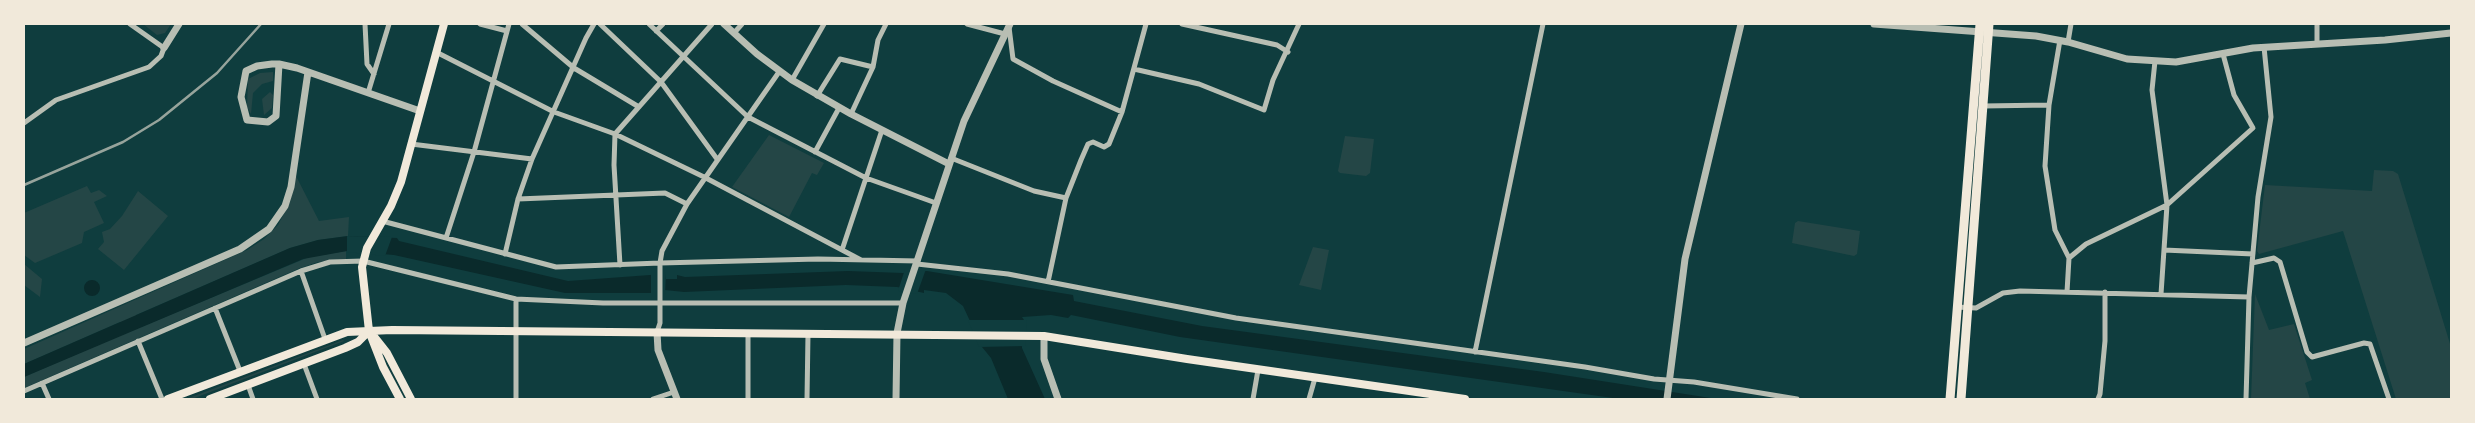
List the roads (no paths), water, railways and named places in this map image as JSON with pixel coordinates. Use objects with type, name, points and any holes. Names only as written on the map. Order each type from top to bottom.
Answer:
[{"type":"main road","points":[[400,399],[383,367],[370,330],[362,276],[364,260],[401,182],[444,24]]},
{"type":"main road","points":[[1961,399],[1983,106],[1985,28]]},
{"type":"main road","points":[[1950,399],[1957,307],[1985,28]]},
{"type":"main road","points":[[210,399],[358,342],[370,330]]},
{"type":"main road","points":[[370,330],[387,353],[411,399]]},
{"type":"main road","points":[[168,399],[325,339],[348,332],[370,330],[748,334],[897,333],[1044,336],[1258,370],[1465,399]]},
{"type":"street","points":[[130,24],[164,48]]},
{"type":"street","points":[[24,123],[56,100],[149,67],[160,56],[179,24]]},
{"type":"street","points":[[365,24],[367,64],[374,74]]},
{"type":"street","points":[[368,93],[389,24]]},
{"type":"street","points":[[480,24],[507,31]]},
{"type":"street","points":[[446,238],[474,152],[509,24]]},
{"type":"street","points":[[522,24],[574,68],[639,107]]},
{"type":"street","points":[[505,254],[518,200],[532,159],[594,24]]},
{"type":"street","points":[[600,24],[661,82],[717,159]]},
{"type":"street","points":[[649,24],[748,117],[866,178],[936,203]]},
{"type":"street","points":[[656,30],[663,24]]},
{"type":"street","points":[[620,265],[615,134],[712,24]]},
{"type":"street","points":[[724,24],[779,72],[850,114],[950,161],[1034,191],[1066,198]]},
{"type":"street","points":[[734,33],[742,24]]},
{"type":"street","points":[[792,80],[824,24]]},
{"type":"street","points":[[850,114],[873,67],[878,40],[886,24]]},
{"type":"street","points":[[966,24],[1008,29]]},
{"type":"street","points":[[1048,282],[1066,198],[1088,144],[1092,142],[1107,147],[1122,112],[1146,24]]},
{"type":"street","points":[[1182,24],[1277,45],[1288,52]]},
{"type":"street","points":[[1134,69],[1199,84],[1264,110],[1273,80],[1288,52],[1299,24]]},
{"type":"street","points":[[1475,352],[1543,24]]},
{"type":"street","points":[[1667,399],[1685,259],[1741,24]]},
{"type":"street","points":[[1874,24],[1985,28],[2060,40],[2117,57],[2185,62],[2264,47],[2451,33]]},
{"type":"street","points":[[2068,42],[2071,24]]},
{"type":"street","points":[[2317,24],[2317,44]]},
{"type":"street","points":[[1008,29],[1013,59],[1053,81],[1122,112]]},
{"type":"street","points":[[896,399],[897,333],[905,299],[950,161],[970,107],[1008,29]]},
{"type":"street","points":[[2060,40],[2048,105],[2046,171],[2055,230],[2069,258],[2067,292]]},
{"type":"street","points":[[2246,399],[2252,263],[2258,197],[2271,117],[2264,47]]},
{"type":"street","points":[[436,52],[554,112],[615,134],[704,177],[861,260]]},
{"type":"street","points":[[2069,258],[2086,244],[2167,205],[2253,128],[2234,95],[2223,54]]},
{"type":"street","points":[[818,96],[840,60],[873,67]]},
{"type":"street","points":[[2154,61],[2152,90],[2167,205],[2161,294]]},
{"type":"street","points":[[279,64],[276,116],[268,122],[250,121],[246,118],[241,97],[246,71],[260,65],[279,64],[308,72],[420,111]]},
{"type":"street","points":[[24,343],[240,248],[268,229],[285,206],[291,188],[308,72]]},
{"type":"street","points":[[653,399],[675,396],[656,344],[656,332],[659,326],[662,251],[704,177],[779,72]]},
{"type":"street","points":[[1983,106],[2048,105]]},
{"type":"street","points":[[815,152],[839,108]]},
{"type":"street","points":[[842,250],[882,130]]},
{"type":"street","points":[[411,144],[532,159]]},
{"type":"street","points":[[518,200],[665,192],[687,204]]},
{"type":"street","points":[[382,221],[556,266],[660,266],[861,260],[1008,274],[1236,318],[1798,399]]},
{"type":"street","points":[[2164,250],[2253,254]]},
{"type":"street","points":[[2252,263],[2274,258],[2280,262],[2307,352],[2312,357],[2364,343],[2370,344],[2389,399]]},
{"type":"street","points":[[24,391],[301,271],[330,262],[364,260],[516,299],[603,303],[660,299],[905,299]]},
{"type":"street","points":[[301,271],[325,339]]},
{"type":"street","points":[[1957,307],[1976,308],[2002,293],[2105,292],[2249,297]]},
{"type":"street","points":[[2098,399],[2105,341],[2105,292]]},
{"type":"street","points":[[516,299],[516,399]]},
{"type":"street","points":[[215,308],[240,371]]},
{"type":"street","points":[[748,334],[748,399]]},
{"type":"street","points":[[807,399],[808,334]]},
{"type":"street","points":[[1044,336],[1044,359],[1058,399]]},
{"type":"street","points":[[138,341],[162,399]]},
{"type":"street","points":[[304,364],[317,399]]},
{"type":"street","points":[[1253,399],[1258,370]]},
{"type":"street","points":[[1309,399],[1315,378]]},
{"type":"street","points":[[42,383],[49,399]]},
{"type":"street","points":[[248,385],[253,399]]},
{"type":"railway","points":[[24,185],[123,142],[159,120],[217,73],[261,24]]}]
